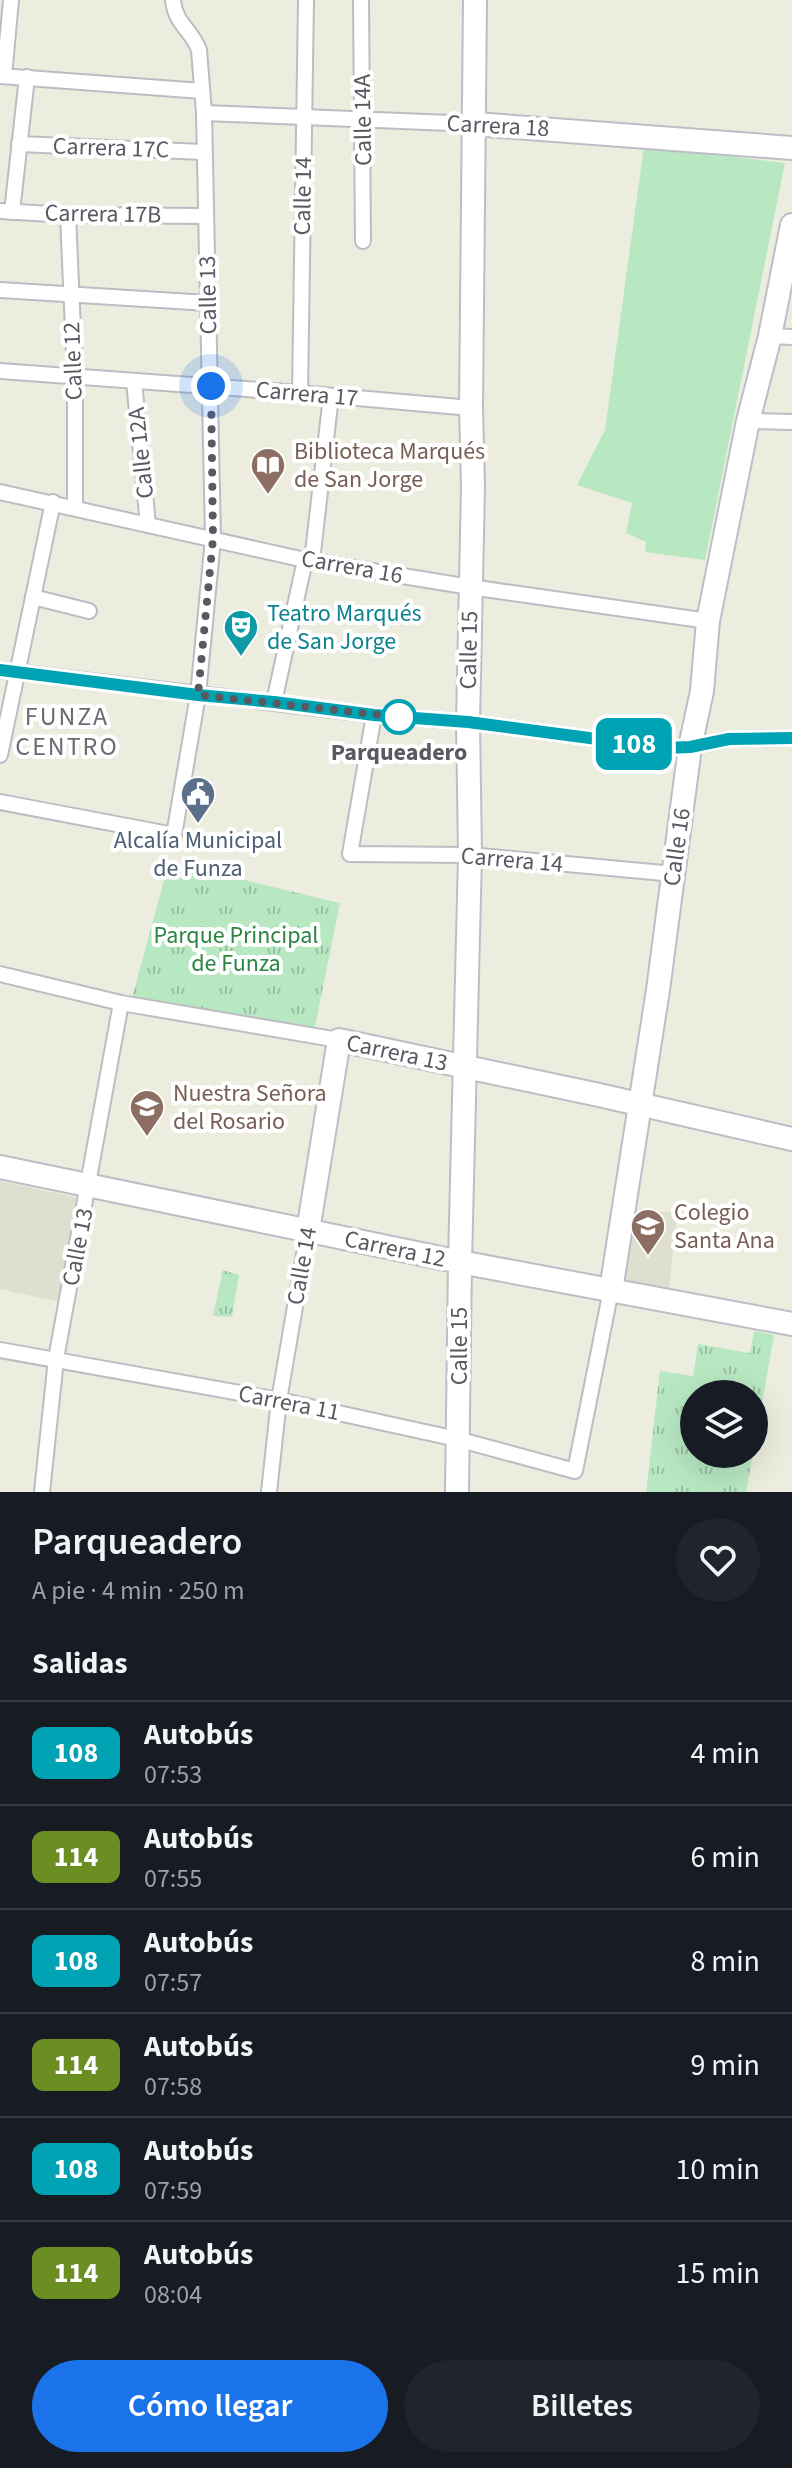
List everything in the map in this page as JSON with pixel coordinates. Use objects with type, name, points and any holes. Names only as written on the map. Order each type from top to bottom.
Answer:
[{"type":"street","points":[[11,0],[2,76],[202,91]]},
{"type":"street","name":"Calle 13","points":[[0,802],[174,835],[198,695],[213,539],[204,113],[199,50],[179,23],[173,0]]},
{"type":"street","name":"Calle 14","points":[[300,393],[306,0]]},
{"type":"street","name":"Calle 14A","points":[[361,0],[363,241]]},
{"type":"street","name":"Calle 15","points":[[457,1492],[470,855],[468,722],[473,486],[475,0]]},
{"type":"street","points":[[6,211],[19,144],[27,77]]},
{"type":"street","name":"Carrera 18","points":[[204,113],[475,124],[792,148]]},
{"type":"street","name":"Carrera 17C","points":[[19,144],[203,152]]},
{"type":"street","name":"Carrera 17B","points":[[6,211],[68,215],[206,216]]},
{"type":"street","name":"Calle 12","points":[[68,215],[75,377],[75,507]]},
{"type":"street","name":"Calle 16","points":[[575,1471],[611,1290],[640,1105],[690,747],[702,691],[708,621],[748,421],[781,336],[792,225]]},
{"type":"street","points":[[0,290],[208,303]]},
{"type":"street","name":"Carrera 17","points":[[0,371],[471,408]]},
{"type":"street","name":"Calle 12A","points":[[134,381],[148,525]]},
{"type":"street","points":[[274,702],[309,560],[331,396]]},
{"type":"street","points":[[748,421],[792,422]]},
{"type":"street","name":"Carrera 16","points":[[0,492],[309,560],[708,621]]},
{"type":"street","points":[[0,755],[53,502]]},
{"type":"street","points":[[33,597],[89,611]]},
{"type":"street","points":[[0,670],[374,715],[468,722],[665,748],[690,747],[729,739],[792,738]]},
{"type":"street","name":"Carrera 14","points":[[374,715],[350,854],[470,855],[674,874]]},
{"type":"street","name":"Carrera 13","points":[[0,974],[121,1003],[339,1040],[792,1139]]},
{"type":"street","name":"Calle 13","points":[[42,1492],[56,1359],[121,1003]]},
{"type":"street","name":"Calle 14","points":[[269,1492],[279,1400],[339,1040]]},
{"type":"street","name":"Carrera 12","points":[[0,1167],[460,1262],[792,1324]]},
{"type":"street","name":"Carrera 11","points":[[0,1350],[279,1400],[457,1439],[575,1471]]},
{"type":"shaded area","points":[[0,1181],[83,1199],[61,1302],[0,1289]]},
{"type":"shaded area","name":"Colegio Santa Ana","points":[[653,1211],[677,1213],[669,1289],[622,1284],[628,1227],[651,1229]]},
{"type":"green space","points":[[644,146],[785,163],[705,560],[645,552],[646,542],[626,533],[632,503],[577,485],[605,430]]},
{"type":"green space","name":"Parque Principal de Funza","points":[[169,862],[340,903],[313,1036],[132,998]]},
{"type":"green space","points":[[223,1270],[239,1275],[232,1317],[213,1316]]},
{"type":"green space","points":[[754,1331],[774,1335],[766,1380],[680,1380],[680,1468],[750,1468],[746,1492],[646,1492],[660,1371],[693,1376],[698,1344],[750,1353]]},
{"type":"bus line","name":"108","points":[[0,670],[374,715],[468,722],[665,748],[679,749],[729,739],[792,738]]},
{"type":"place","name":"Biblioteca Marqués de San Jorge","points":[[268,496]]},
{"type":"place","name":"Teatro Marqués de San Jorge","points":[[241,658]]},
{"type":"place","name":"Parqueadero","points":[[399,717]]},
{"type":"place","name":"Alcalía Municipal de Funza","points":[[198,825]]},
{"type":"place","name":"Nuestra Señora del Rosario","points":[[147,1138]]},
{"type":"place","name":"Colegio Santa Ana","points":[[648,1257]]},
{"type":"district","name":"FUNZA CENTRO","points":[[67,731]]},
{"type":"route","points":[[211,386],[213,539],[198,695],[399,717]]}]
